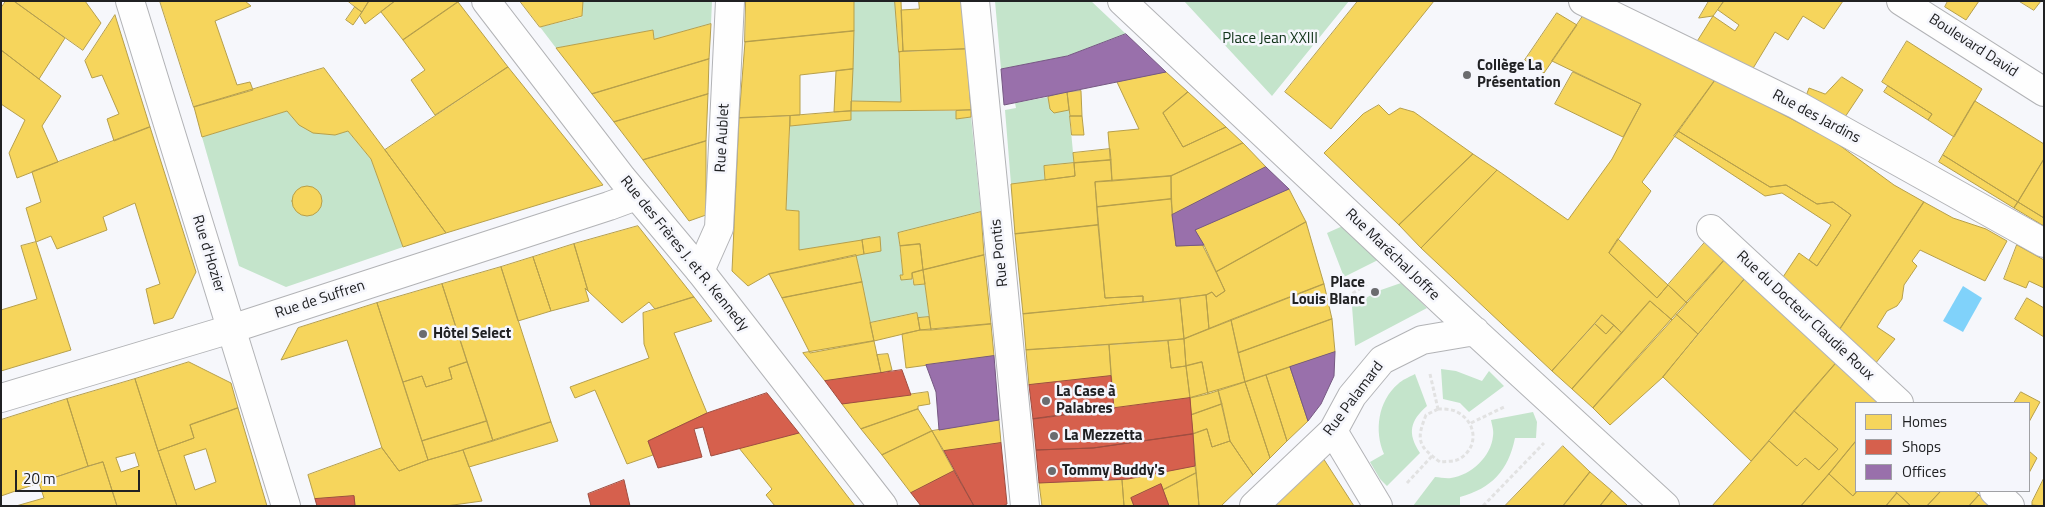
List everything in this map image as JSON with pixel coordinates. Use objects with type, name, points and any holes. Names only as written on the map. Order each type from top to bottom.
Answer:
[{"type":"street","name":"Rue d'Hozier","points":[[130,1],[286,506]]},
{"type":"street","name":"Rue des Frères J. et R. Kennedy","points":[[486,1],[636,196],[700,271],[883,506]]},
{"type":"street","name":"Rue Aublet","points":[[700,271],[719,228],[730,1]]},
{"type":"street","name":"Rue Pontis","points":[[975,1],[1025,506]]},
{"type":"street","name":"Rue Maréchal Joffre","points":[[1122,1],[1475,331],[1666,506]]},
{"type":"street","name":"Rue des Jardins","points":[[1583,1],[1796,105],[2044,242]]},
{"type":"street","name":"Boulevard David","points":[[1901,1],[2044,92]]},
{"type":"street","name":"Rue de Suffren","points":[[1,398],[232,329],[636,196]]},
{"type":"street","name":"Rue du Docteur Claudie Roux","points":[[1711,229],[1898,402]]},
{"type":"street","name":"Rue Palamard","points":[[1254,506],[1332,431],[1352,396],[1382,360],[1422,340],[1475,331]]},
{"type":"street","points":[[1332,431],[1378,506]]},
{"type":"street","points":[[1995,492],[2010,506]]},
{"type":"path","points":[[1438,408],[1457,412],[1471,423],[1474,437],[1470,450],[1458,460],[1440,462],[1432,456],[1424,450],[1419,432],[1426,415],[1438,408]]},
{"type":"path","points":[[1483,506],[1569,417]]},
{"type":"path","points":[[1406,484],[1432,456]]},
{"type":"green space","points":[[583,1],[712,1],[711,24],[654,39],[653,30],[556,48],[540,27],[582,17]]},
{"type":"green space","points":[[854,1],[896,1],[901,102],[851,101]]},
{"type":"green space","points":[[995,1],[1091,1],[1126,34],[1067,56],[1001,69]]},
{"type":"green space","name":"Place Jean XXIII","points":[[1184,1],[1349,1],[1272,96]]},
{"type":"green space","points":[[1048,97],[1050,108],[1054,112],[1069,110],[1074,163],[1044,166],[1045,180],[1011,184],[1005,110],[1016,108],[1015,103]]},
{"type":"green space","points":[[287,111],[300,124],[314,132],[329,134],[348,131],[371,159],[403,247],[286,287],[239,266],[202,137]]},
{"type":"green space","points":[[851,111],[956,111],[956,119],[971,117],[981,212],[898,233],[903,275],[900,276],[901,280],[912,279],[914,285],[925,284],[929,317],[918,318],[917,313],[870,323],[856,255],[880,251],[880,238],[799,250],[799,211],[786,210],[790,126],[851,119]]},
{"type":"green space","points":[[1345,225],[1378,260],[1344,277],[1327,233]]},
{"type":"green space","points":[[1401,283],[1427,308],[1355,346],[1352,306],[1378,291]]},
{"type":"green space","points":[[1441,369],[1456,371],[1482,381],[1489,371],[1504,386],[1469,412],[1460,403],[1443,399]]},
{"type":"green space","points":[[1415,374],[1427,406],[1417,417],[1412,428],[1413,439],[1420,453],[1387,486],[1380,479],[1370,462],[1384,454],[1379,436],[1382,408],[1391,391],[1402,381]]},
{"type":"green space","points":[[1533,412],[1537,422],[1536,438],[1515,438],[1512,450],[1503,469],[1490,483],[1481,489],[1460,497],[1460,506],[1413,506],[1435,477],[1449,478],[1458,476],[1479,464],[1491,444],[1493,432],[1491,420]]},
{"type":"water","points":[[1963,286],[1982,298],[1963,332],[1943,321]]},
{"type":"building: Homes","points":[[6,1],[14,1],[65,38],[39,79],[1,50],[1,8]]},
{"type":"building: Homes","points":[[14,1],[85,1],[101,23],[83,50]]},
{"type":"building: Homes","points":[[160,1],[245,1],[251,6],[215,21],[237,85],[250,82],[253,90],[194,107]]},
{"type":"building: Homes","points":[[348,1],[369,1],[362,12]]},
{"type":"building: Homes","points":[[369,1],[395,1],[365,24],[360,16]]},
{"type":"building: Homes","points":[[395,1],[458,2],[403,40],[381,12]]},
{"type":"building: Homes","points":[[520,1],[583,1],[582,16],[540,27]]},
{"type":"building: Homes","points":[[746,1],[854,1],[854,31],[745,42]]},
{"type":"building: Homes","points":[[895,1],[901,1],[903,51],[899,52]]},
{"type":"building: Homes","points":[[919,1],[962,1],[966,49],[903,51],[901,10],[919,9]]},
{"type":"building: Homes","points":[[1358,1],[1434,1],[1331,129],[1285,92]]},
{"type":"building: Homes","points":[[1709,1],[1724,1],[1713,16],[1699,18]]},
{"type":"building: Homes","points":[[1724,1],[1843,1],[1824,29],[1803,16],[1788,40],[1775,32],[1752,70],[1696,43],[1713,16],[1735,31],[1739,25],[1718,10]]},
{"type":"building: Homes","points":[[1948,1],[1979,1],[1966,20],[1945,7]]},
{"type":"building: Homes","points":[[2019,1],[2041,1],[2034,10]]},
{"type":"building: Homes","points":[[458,2],[508,67],[435,115],[411,80],[425,70],[403,40]]},
{"type":"building: Homes","points":[[355,7],[362,12],[353,25],[346,20]]},
{"type":"building: Homes","points":[[1557,13],[1577,25],[1544,73],[1525,60]]},
{"type":"building: Homes","points":[[115,15],[150,127],[114,141],[107,119],[119,114],[102,75],[92,78],[85,61]]},
{"type":"building: Homes","points":[[1583,16],[1718,76],[1642,182],[1651,191],[1609,253],[1657,298],[1668,285],[1687,303],[1672,320],[1650,301],[1622,333],[1602,315],[1552,371],[1421,248],[1497,170],[1568,220],[1612,159],[1641,104],[1552,61]]},
{"type":"building: Homes","points":[[711,24],[709,59],[592,94],[556,48],[653,30],[654,39]]},
{"type":"building: Homes","points":[[854,31],[853,69],[800,75],[800,115],[739,118],[745,42]]},
{"type":"building: Homes","points":[[1907,41],[1982,89],[1954,137],[1928,120],[1932,114],[1882,82]]},
{"type":"building: Homes","points":[[966,49],[971,110],[851,111],[851,101],[901,102],[899,52]]},
{"type":"building: Homes","points":[[1,50],[61,96],[42,126],[58,162],[17,178],[9,153],[25,120],[1,104]]},
{"type":"building: Homes","points":[[709,59],[708,94],[614,122],[592,94]]},
{"type":"building: Homes","points":[[508,67],[603,185],[446,233],[385,150]]},
{"type":"building: Homes","points":[[324,68],[446,233],[403,247],[371,159],[348,131],[335,135],[313,133],[299,125],[287,111],[202,137],[194,107]]},
{"type":"building: Homes","points":[[853,69],[851,111],[834,112],[836,71]]},
{"type":"building: Homes","points":[[1166,72],[1188,92],[1163,113],[1183,147],[1226,127],[1243,143],[1171,176],[1112,181],[1108,132],[1139,129],[1117,82]]},
{"type":"building: Homes","points":[[1573,72],[1641,104],[1623,137],[1555,104]]},
{"type":"building: Homes","points":[[1842,77],[1863,90],[1843,120],[1806,96],[1809,88],[1825,94]]},
{"type":"building: Homes","points":[[1716,79],[1818,133],[1820,131],[1894,185],[1924,202],[1840,329],[1783,277],[1799,253],[1817,266],[1851,215],[1833,202],[1817,204],[1786,185],[1770,187],[1678,131]]},
{"type":"building: Homes","points":[[1888,86],[1932,114],[1928,120],[1884,92]]},
{"type":"building: Homes","points":[[1081,91],[1082,116],[1070,116],[1067,92]]},
{"type":"building: Homes","points":[[1067,92],[1069,110],[1054,113],[1050,109],[1048,97]]},
{"type":"building: Homes","points":[[1188,92],[1226,127],[1183,147],[1163,113]]},
{"type":"building: Homes","points":[[708,94],[706,141],[643,160],[614,122]]},
{"type":"building: Homes","points":[[1975,101],[2044,144],[2044,159],[2018,202],[1943,155]]},
{"type":"building: Homes","points":[[1379,105],[1389,115],[1400,108],[1414,112],[1473,154],[1399,225],[1324,153],[1363,114]]},
{"type":"building: Homes","points":[[971,110],[971,117],[956,119],[956,111]]},
{"type":"building: Homes","points":[[851,111],[851,120],[790,126],[790,116]]},
{"type":"building: Homes","points":[[790,116],[786,210],[799,211],[799,250],[862,240],[864,254],[769,274],[748,286],[732,271],[739,118]]},
{"type":"building: Homes","points":[[1070,116],[1082,116],[1084,135],[1072,135]]},
{"type":"building: Homes","points":[[150,127],[196,272],[173,318],[154,324],[146,289],[160,284],[135,203],[103,217],[107,230],[57,249],[51,236],[36,242],[26,208],[41,202],[32,172]]},
{"type":"building: Homes","points":[[1678,131],[1770,187],[1786,185],[1817,204],[1833,202],[1851,215],[1817,266],[1809,260],[1831,225],[1782,193],[1765,196],[1674,136]]},
{"type":"building: Homes","points":[[706,141],[706,215],[689,221],[643,160]]},
{"type":"building: Homes","points":[[1243,143],[1266,167],[1172,215],[1171,176]]},
{"type":"building: Homes","points":[[1110,149],[1111,160],[1074,163],[1073,153]]},
{"type":"building: Homes","points":[[1473,154],[1497,170],[1421,248],[1399,225]]},
{"type":"building: Homes","points":[[1943,155],[2018,202],[2014,208],[1939,162]]},
{"type":"building: Homes","points":[[2044,159],[2044,218],[2018,202]]},
{"type":"building: Homes","points":[[1111,160],[1112,181],[1095,182],[1098,225],[1015,234],[1011,184],[1075,176],[1074,163]]},
{"type":"building: Homes","points":[[1074,163],[1075,176],[1045,180],[1044,166]]},
{"type":"building: Homes","points":[[1171,176],[1171,199],[1097,207],[1095,182]]},
{"type":"building: Homes","points":[[307,186],[318,190],[322,201],[318,212],[307,216],[296,212],[292,201],[296,190]]},
{"type":"building: Homes","points":[[1289,189],[1306,222],[1216,272],[1195,230]]},
{"type":"building: Homes","points":[[1171,199],[1176,246],[1204,245],[1225,291],[1216,297],[1212,292],[1206,295],[1143,302],[1143,296],[1105,298],[1097,207]]},
{"type":"building: Homes","points":[[1924,202],[1953,218],[1986,229],[2007,241],[1985,281],[1920,250],[1912,261],[1917,266],[1904,285],[1902,299],[1897,306],[1887,311],[1877,327],[1895,339],[1875,364],[1840,329]]},
{"type":"building: Homes","points":[[2018,202],[2044,218],[2044,226],[2014,208]]},
{"type":"building: Homes","points":[[981,212],[984,255],[923,270],[920,244],[900,246],[898,233]]},
{"type":"building: Homes","points":[[1306,222],[1324,284],[1209,329],[1206,295],[1212,292],[1216,297],[1225,291],[1216,272]]},
{"type":"building: Homes","points":[[1098,225],[1105,298],[1143,296],[1143,302],[1023,314],[1015,234]]},
{"type":"building: Homes","points":[[638,226],[694,297],[655,309],[649,302],[622,323],[588,291],[574,244]]},
{"type":"building: Homes","points":[[880,237],[881,251],[864,254],[862,240]]},
{"type":"building: Homes","points":[[1618,239],[1668,285],[1657,298],[1609,253]]},
{"type":"building: Homes","points":[[1707,240],[1727,257],[1687,303],[1668,285]]},
{"type":"building: Homes","points":[[36,242],[71,350],[1,371],[1,310],[37,299],[21,246]]},
{"type":"building: Homes","points":[[574,244],[588,291],[585,288],[589,301],[551,311],[533,257]]},
{"type":"building: Homes","points":[[920,244],[923,270],[912,273],[912,279],[901,280],[900,275],[903,275],[900,246]]},
{"type":"building: Homes","points":[[2017,245],[2044,260],[2044,288],[2029,281],[2026,288],[2004,279]]},
{"type":"building: Homes","points":[[856,255],[862,282],[782,298],[769,274]]},
{"type":"building: Homes","points":[[984,255],[991,324],[931,330],[923,270]]},
{"type":"building: Homes","points":[[533,257],[551,311],[518,321],[501,267]]},
{"type":"building: Homes","points":[[1727,257],[1747,276],[1698,334],[1676,314]]},
{"type":"building: Homes","points":[[501,267],[551,422],[493,441],[442,284]]},
{"type":"building: Homes","points":[[923,270],[925,284],[914,285],[912,273]]},
{"type":"building: Homes","points":[[1747,276],[1836,363],[1751,461],[1663,377]]},
{"type":"building: Homes","points":[[862,282],[874,341],[810,353],[782,298]]},
{"type":"building: Homes","points":[[442,284],[467,362],[449,368],[452,379],[426,387],[422,376],[403,382],[377,303]]},
{"type":"building: Homes","points":[[1324,284],[1332,319],[1238,353],[1231,320]]},
{"type":"building: Homes","points":[[1206,295],[1209,329],[1184,339],[1180,299]]},
{"type":"building: Homes","points":[[694,297],[712,321],[674,333],[707,413],[648,441],[653,455],[627,464],[595,390],[575,398],[570,387],[649,358],[644,344],[643,313]]},
{"type":"building: Homes","points":[[2027,298],[2044,308],[2044,337],[2015,319]]},
{"type":"building: Homes","points":[[1180,299],[1184,339],[1026,350],[1023,314]]},
{"type":"building: Homes","points":[[1650,301],[1672,320],[1593,408],[1572,389]]},
{"type":"building: Homes","points":[[377,303],[428,460],[399,471],[382,448],[347,340],[281,360],[298,328]]},
{"type":"building: Homes","points":[[917,313],[920,330],[874,341],[870,323]]},
{"type":"building: Homes","points":[[1676,314],[1698,334],[1663,377],[1610,425],[1593,408]]},
{"type":"building: Homes","points":[[1602,315],[1614,325],[1606,334],[1595,324]]},
{"type":"building: Homes","points":[[929,317],[931,330],[920,330],[918,318]]},
{"type":"building: Homes","points":[[1332,319],[1335,352],[1245,382],[1238,353]]},
{"type":"building: Homes","points":[[1231,320],[1245,382],[1208,394],[1202,362],[1186,366],[1184,339]]},
{"type":"building: Homes","points":[[991,324],[994,356],[906,368],[902,334],[920,330]]},
{"type":"building: Homes","points":[[1595,324],[1606,334],[1614,325],[1622,333],[1572,389],[1552,371]]},
{"type":"building: Homes","points":[[1184,339],[1186,366],[1171,368],[1168,341]]},
{"type":"building: Homes","points":[[874,341],[881,373],[825,381],[803,353]]},
{"type":"building: Homes","points":[[1168,341],[1171,368],[1186,366],[1190,398],[1114,409],[1109,345]]},
{"type":"building: Homes","points":[[1109,345],[1111,376],[1029,385],[1026,350]]},
{"type":"building: Homes","points":[[888,354],[892,370],[881,373],[877,355]]},
{"type":"building: Homes","points":[[189,362],[231,383],[238,408],[190,425],[194,438],[158,451],[135,379]]},
{"type":"building: Homes","points":[[467,362],[487,421],[422,441],[403,382],[422,376],[426,387],[452,379],[449,368]]},
{"type":"building: Homes","points":[[1202,362],[1208,394],[1190,398],[1186,366]]},
{"type":"building: Homes","points":[[1836,363],[1880,402],[1855,402],[1855,442],[1801,506],[1712,506],[1769,441],[1797,466],[1805,458],[1819,470],[1838,449],[1794,411]]},
{"type":"building: Homes","points":[[1290,367],[1308,421],[1287,441],[1266,375]]},
{"type":"building: Homes","points":[[1266,375],[1287,441],[1270,458],[1245,382]]},
{"type":"building: Homes","points":[[135,379],[177,506],[117,506],[103,462],[88,466],[67,399]],"holes":[[[135,453],[139,466],[121,472],[116,458]]]},
{"type":"building: Homes","points":[[1245,382],[1270,458],[1253,475],[1230,441],[1218,390]]},
{"type":"building: Homes","points":[[1218,390],[1222,404],[1191,415],[1190,398]]},
{"type":"building: Homes","points":[[928,392],[930,404],[918,406],[918,409],[861,429],[842,404]]},
{"type":"building: Homes","points":[[2021,392],[2040,402],[2030,420],[2030,402],[2015,402]]},
{"type":"building: Homes","points":[[67,399],[88,466],[1,496],[1,420]]},
{"type":"building: Homes","points":[[1222,404],[1230,441],[1212,447],[1207,429],[1193,434],[1191,415]]},
{"type":"building: Homes","points":[[238,408],[267,506],[177,506],[158,451],[194,438],[190,425]],"holes":[[[206,449],[216,482],[195,490],[184,456]]]},
{"type":"building: Homes","points":[[918,409],[932,431],[882,455],[861,429]]},
{"type":"building: Homes","points":[[1794,411],[1838,449],[1819,470],[1805,458],[1797,466],[1769,441]]},
{"type":"building: Homes","points":[[999,420],[1001,443],[944,451],[932,431]]},
{"type":"building: Homes","points":[[487,421],[493,441],[428,460],[422,441]]},
{"type":"building: Homes","points":[[551,422],[558,441],[469,467],[463,450]]},
{"type":"building: Homes","points":[[1207,429],[1212,447],[1230,441],[1253,475],[1221,506],[1199,506],[1193,434]]},
{"type":"building: Homes","points":[[932,431],[954,471],[911,493],[882,455]]},
{"type":"building: Homes","points":[[799,433],[855,506],[775,506],[766,495],[772,489],[739,448]]},
{"type":"building: Homes","points":[[1855,442],[1856,492],[1853,496],[1829,474]]},
{"type":"building: Homes","points":[[1563,446],[1590,472],[1563,506],[1505,506]]},
{"type":"building: Homes","points":[[382,448],[399,471],[463,450],[482,501],[446,506],[355,506],[354,496],[315,499],[308,475]]},
{"type":"building: Homes","points":[[2030,452],[2037,458],[2030,471]]},
{"type":"building: Homes","points":[[1323,458],[1354,506],[1271,506]]},
{"type":"building: Homes","points":[[103,462],[117,506],[16,506],[44,498],[39,483]]},
{"type":"building: Homes","points":[[1195,466],[1196,473],[1163,490],[1161,484],[1131,498],[1134,506],[1124,506],[1122,480]]},
{"type":"building: Homes","points":[[1590,472],[1612,491],[1600,506],[1563,506]]},
{"type":"building: Homes","points":[[1196,473],[1199,506],[1169,506],[1163,490]]},
{"type":"building: Homes","points":[[1829,474],[1853,496],[1856,492],[1897,493],[1886,506],[1801,506]]},
{"type":"building: Homes","points":[[2044,478],[2044,506],[2032,505],[2032,502]]},
{"type":"building: Homes","points":[[1122,480],[1124,506],[1042,506],[1039,483]]},
{"type":"building: Homes","points":[[1612,491],[1628,506],[1600,506]]},
{"type":"building: Homes","points":[[1896,492],[1940,492],[1927,506],[1911,506]]},
{"type":"building: Homes","points":[[1940,492],[1975,492],[1979,495],[1969,506],[1927,506]]},
{"type":"building: Homes","points":[[1897,493],[1908,503],[1911,506],[1886,506]]},
{"type":"building: Homes","points":[[1979,495],[1990,506],[1969,506]]},
{"type":"building: Shops","points":[[902,370],[911,395],[842,404],[825,381]]},
{"type":"building: Shops","points":[[1111,376],[1114,409],[1033,419],[1029,385]]},
{"type":"building: Shops","points":[[767,393],[799,433],[711,456],[703,427],[694,429],[702,457],[658,468],[648,441],[707,413]]},
{"type":"building: Shops","points":[[1190,398],[1193,434],[1093,448],[1036,450],[1033,419]]},
{"type":"building: Shops","points":[[1193,434],[1195,466],[1128,479],[1039,483],[1036,450],[1093,448]]},
{"type":"building: Shops","points":[[1001,443],[1007,504],[1003,506],[974,506],[944,451]]},
{"type":"building: Shops","points":[[954,471],[974,506],[921,506],[911,493]]},
{"type":"building: Shops","points":[[624,480],[630,506],[591,506],[588,494]]},
{"type":"building: Shops","points":[[1161,484],[1169,506],[1134,506],[1131,498]]},
{"type":"building: Shops","points":[[354,496],[355,506],[317,506],[315,499]]},
{"type":"building: Offices","points":[[1126,34],[1166,72],[1004,105],[1001,69],[1067,56]]},
{"type":"building: Offices","points":[[1266,167],[1289,189],[1195,230],[1204,245],[1176,246],[1172,215]]},
{"type":"building: Offices","points":[[1335,352],[1334,376],[1321,404],[1308,421],[1290,367]]},
{"type":"building: Offices","points":[[994,356],[999,420],[939,430],[936,392],[926,365]]},
{"type":"place","name":"Collège La Présentation","points":[[1467,75]]},
{"type":"place","name":"Place Louis Blanc","points":[[1375,292]]},
{"type":"place","name":"Hôtel Select","points":[[423,334]]},
{"type":"place","name":"La Case à Palabres","points":[[1046,401]]},
{"type":"place","name":"La Mezzetta","points":[[1054,436]]},
{"type":"place","name":"Tommy Buddy's","points":[[1052,471]]}]
